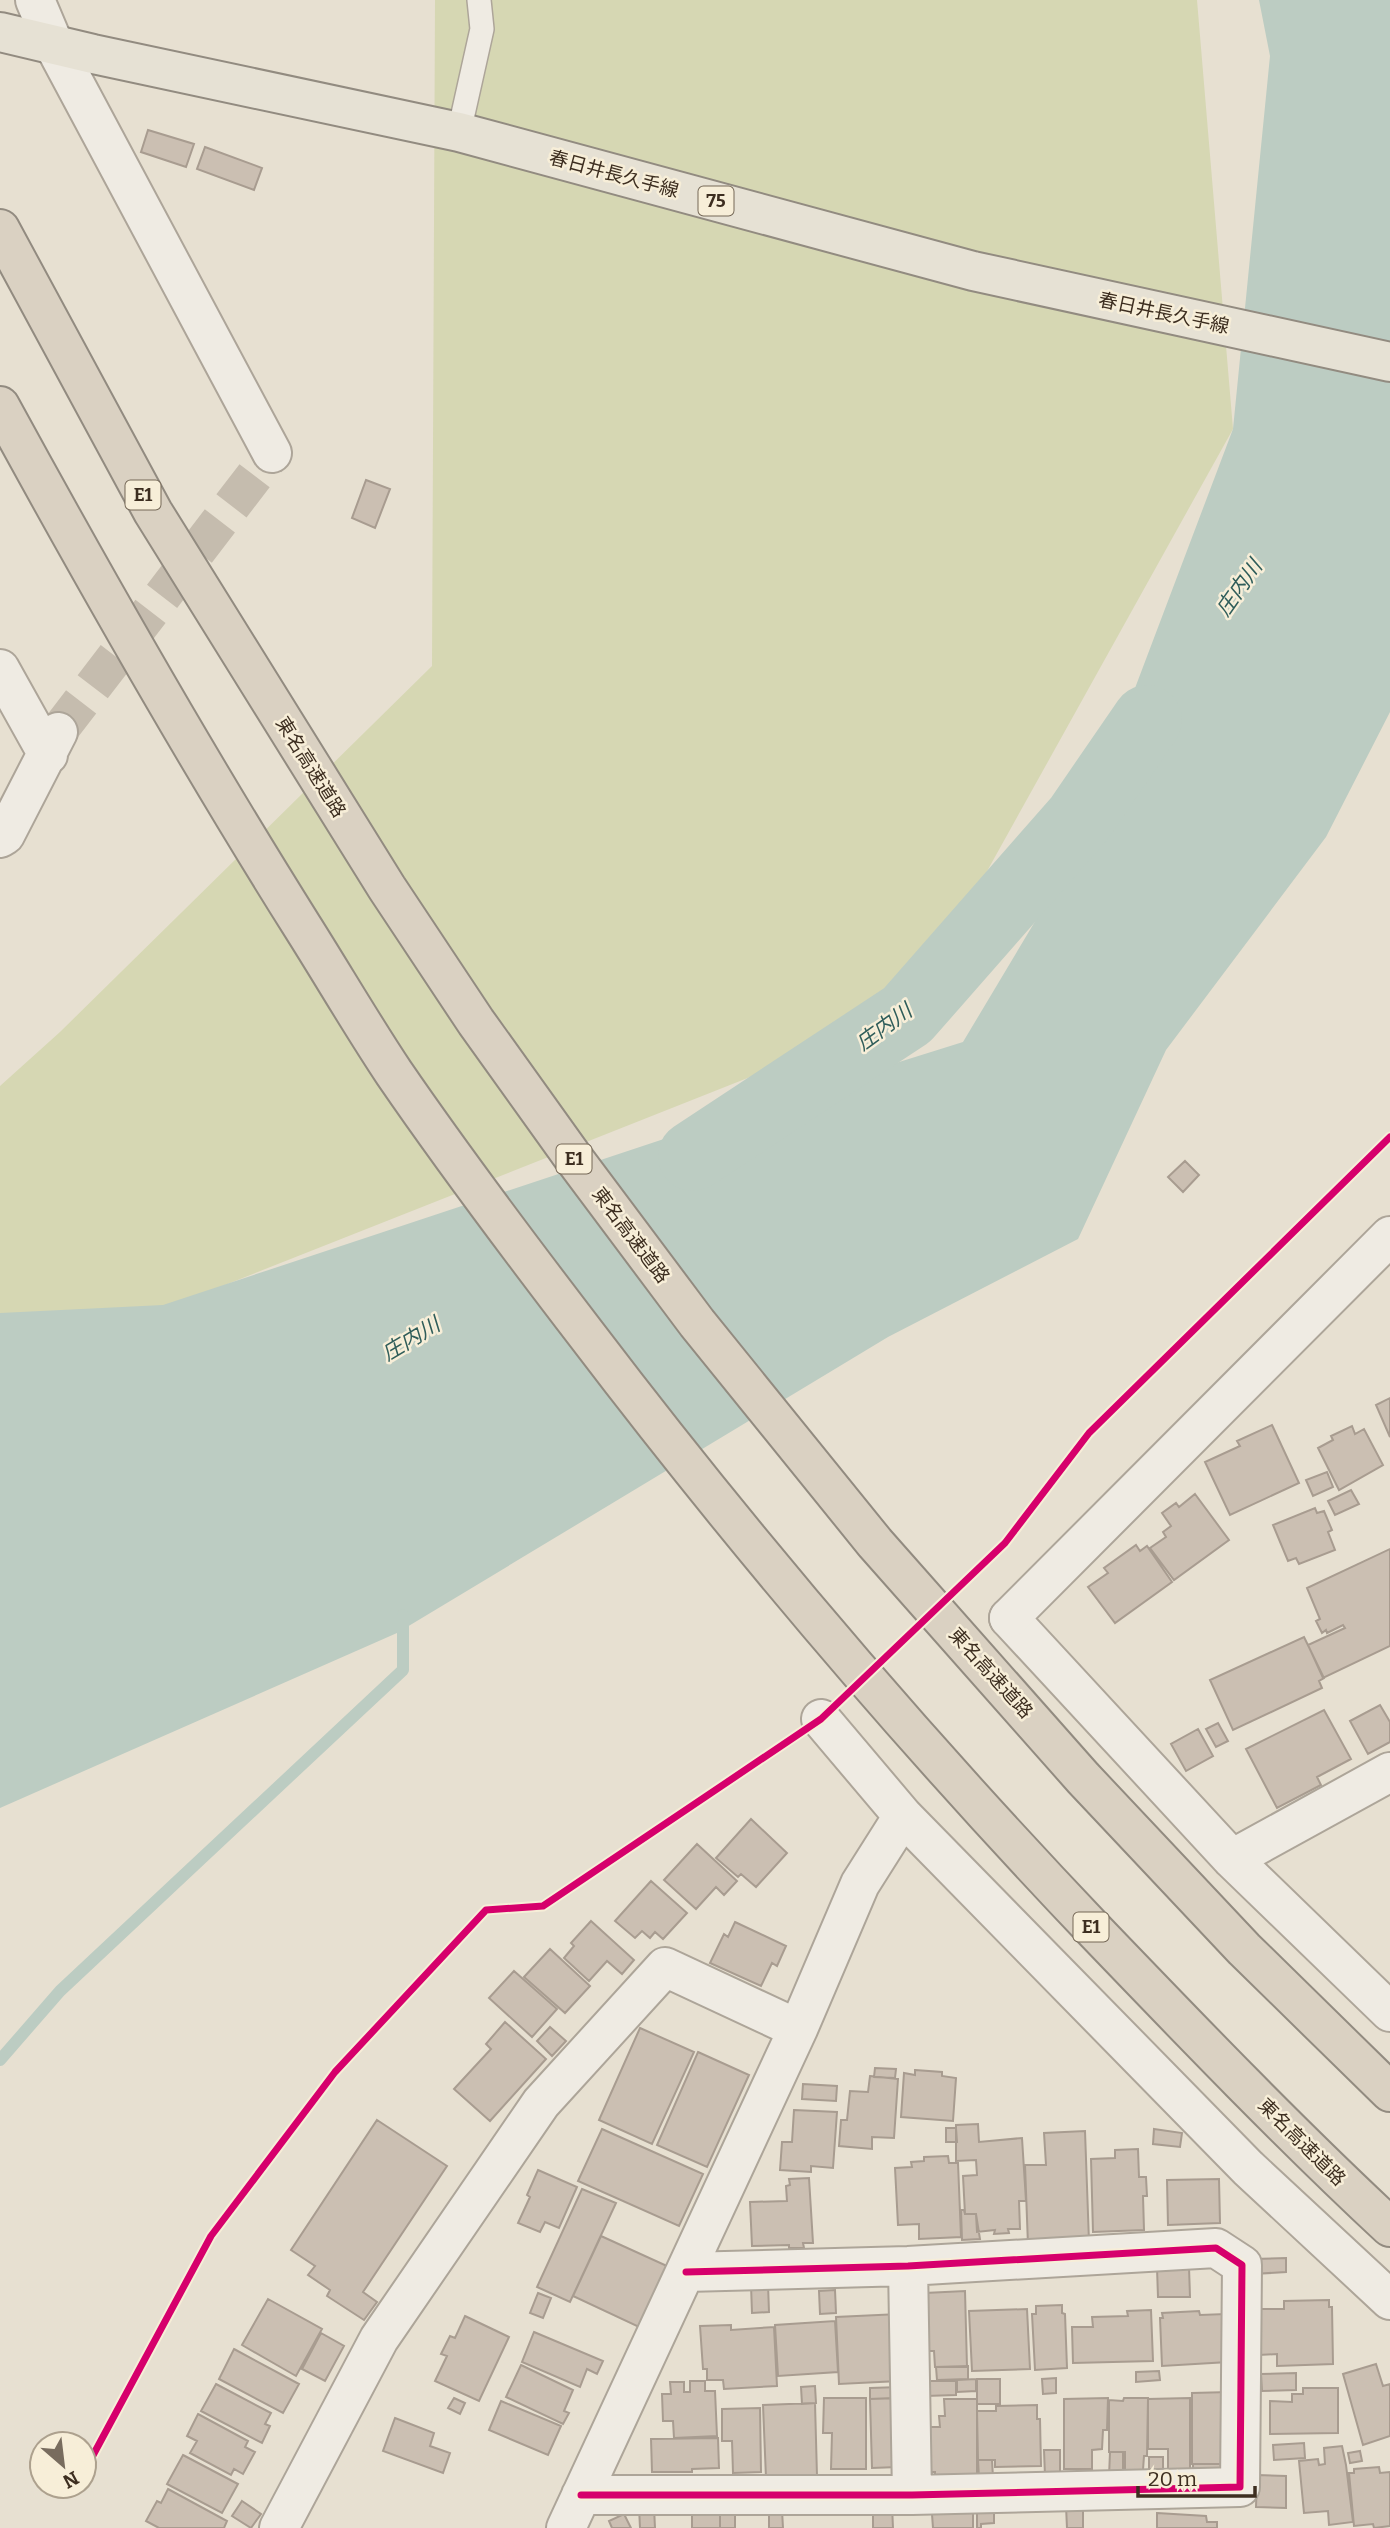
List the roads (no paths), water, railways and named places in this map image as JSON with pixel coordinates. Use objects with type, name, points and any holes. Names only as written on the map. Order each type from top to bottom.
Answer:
[{"type":"highway","name":"東名高速道路","points":[[0,229],[153,512],[387,888],[468,1011],[572,1156],[697,1323],[867,1532],[1083,1778],[1244,1949],[1390,2092]]},
{"type":"highway","name":"東名高速道路","points":[[0,406],[78,550],[238,825],[392,1069],[495,1215],[662,1434],[807,1612],[1005,1837],[1315,2156],[1390,2227]]},
{"type":"main road","name":"春日井長久手線","points":[[0,32],[459,132],[973,271],[1390,362]]},
{"type":"street","points":[[35,0],[54,45],[272,453]]},
{"type":"street","points":[[0,668],[53,744],[5,835],[0,838]]},
{"type":"street","points":[[1390,1236],[1009,1618],[1232,1859],[1390,2012]]},
{"type":"street","points":[[821,1719],[904,1816],[1248,2168],[1390,2300]]},
{"type":"street","points":[[1232,1859],[1390,1772]]},
{"type":"street","points":[[686,2272],[908,2266],[1216,2248],[1242,2265],[1240,2487],[912,2495],[573,2512],[798,2029],[860,1884],[904,1816]]},
{"type":"street","points":[[279,2528],[379,2339],[394,2316],[541,2103],[665,1967],[798,2029]]},
{"type":"street","points":[[908,2266],[912,2495]]},
{"type":"lane","points":[[459,132],[482,29],[479,0]]},
{"type":"water","points":[[1259,0],[1390,0],[1390,712],[1326,837],[1166,1050],[1078,1239],[888,1337],[397,1633],[0,1808],[0,1313],[163,1305],[963,1042],[1067,868],[1233,429],[1270,56]]},
{"type":"waterway","name":"庄内川","points":[[693,1156],[907,1015],[1079,819],[1147,720]]},
{"type":"waterway","points":[[0,2060],[60,1991],[403,1670],[403,1615]]},
{"type":"tunnel","points":[[58,732],[272,453]]}]
